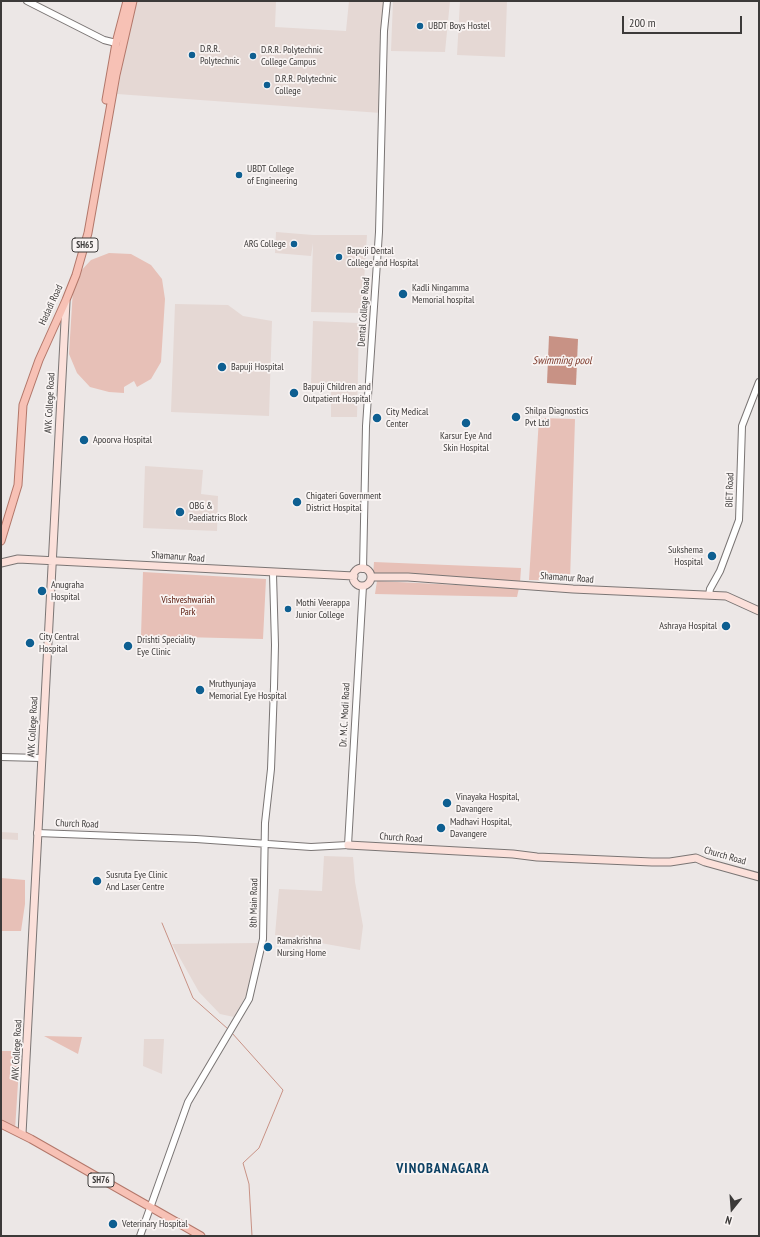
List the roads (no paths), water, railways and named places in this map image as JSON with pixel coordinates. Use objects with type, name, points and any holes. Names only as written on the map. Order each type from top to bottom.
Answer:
[{"type":"main road","name":"Hadadi Road","points":[[1,540],[18,485],[23,405],[38,360],[57,314],[66,300],[88,233],[114,73],[116,43],[127,1]]},
{"type":"main road","points":[[65,320],[57,314],[72,274],[83,234],[114,73],[133,1]]},
{"type":"main road","name":"AVK College Road","points":[[22,1134],[66,300]]},
{"type":"main road","name":"Shamanur Road","points":[[1,563],[18,559],[273,574],[354,576]]},
{"type":"main road","points":[[363,568],[368,571],[371,577],[369,584],[363,586],[356,584],[354,576],[357,570],[363,568]]},
{"type":"main road","name":"Shamanur Road","points":[[371,577],[408,577],[574,589],[726,596],[759,611]]},
{"type":"main road","name":"Church Road","points":[[348,845],[537,857],[652,862],[670,862],[696,858],[705,862],[759,877]]},
{"type":"main road","name":"SH76","points":[[1,1124],[22,1134],[201,1236]]},
{"type":"street","points":[[27,1],[104,40],[116,43]]},
{"type":"street","name":"Dental College Road","points":[[363,568],[366,426],[379,232],[387,1]]},
{"type":"street","name":"BIET Road","points":[[709,595],[710,588],[720,571],[739,520],[742,426],[759,382]]},
{"type":"street","name":"8th Main Road","points":[[140,1236],[188,1102],[249,999],[263,939],[274,687],[275,645],[273,574]]},
{"type":"street","name":"Dr. M.C. Modi Road","points":[[348,845],[363,586]]},
{"type":"street","points":[[1,756],[41,758]]},
{"type":"street","name":"Church Road","points":[[37,833],[196,839],[311,847],[348,845]]},
{"type":"water","name":"Swimming pool","points":[[549,336],[578,339],[576,385],[547,383]]},
{"type":"waterway","points":[[162,923],[193,998],[228,1029]]},
{"type":"waterway","points":[[232,1033],[283,1090],[259,1148],[243,1163],[249,1184],[252,1236]]},
{"type":"place","name":"UBDT Boys Hostel","points":[[420,26]]},
{"type":"place","name":"D.R.R. Polytechnic","points":[[192,55]]},
{"type":"place","name":"D.R.R. Polytechnic College Campus","points":[[253,56]]},
{"type":"place","name":"D.R.R. Polytechnic College","points":[[267,85]]},
{"type":"place","name":"UBDT College of Engineering","points":[[239,175]]},
{"type":"place","name":"ARG College","points":[[294,244]]},
{"type":"place","name":"Bapuji Dental College and Hospital","points":[[339,257]]},
{"type":"place","name":"Kadli Ningamma Memorial hospital","points":[[403,294]]},
{"type":"place","name":"Bapuji Hospital","points":[[222,367]]},
{"type":"place","name":"Bapuji Children and Outpatient Hospital","points":[[294,393]]},
{"type":"place","name":"Shilpa Diagnostics Pvt Ltd","points":[[516,417]]},
{"type":"place","name":"City Medical Center","points":[[377,418]]},
{"type":"place","name":"Karsur Eye And Skin Hospital","points":[[466,423]]},
{"type":"place","name":"Apoorva Hospital","points":[[84,440]]},
{"type":"place","name":"Chigateri Government District Hospital","points":[[297,502]]},
{"type":"place","name":"OBG & Paediatrics Block","points":[[180,512]]},
{"type":"place","name":"Sukshema Hospital","points":[[712,556]]},
{"type":"place","name":"Anugraha Hospital","points":[[42,591]]},
{"type":"place","name":"Mothi Veerappa Junior College","points":[[288,609]]},
{"type":"place","name":"Ashraya Hospital","points":[[726,626]]},
{"type":"place","name":"City Central Hospital","points":[[30,643]]},
{"type":"place","name":"Drishti Speciality Eye Clinic","points":[[128,646]]},
{"type":"place","name":"Mruthyunjaya Memorial Eye Hospital","points":[[200,690]]},
{"type":"place","name":"Vinayaka Hospital, Davangere","points":[[447,803]]},
{"type":"place","name":"Madhavi Hospital, Davangere","points":[[441,828]]},
{"type":"place","name":"Susruta Eye Clinic And Laser Centre","points":[[97,881]]},
{"type":"place","name":"Ramakrishna Nursing Home","points":[[268,947]]},
{"type":"place","name":"Veterinary Hospital","points":[[113,1224]]},
{"type":"district","name":"VINOBANAGARA","points":[[443,1169]]},
{"type":"park label","name":"Vishveshwariah Park","points":[[188,606]]}]
